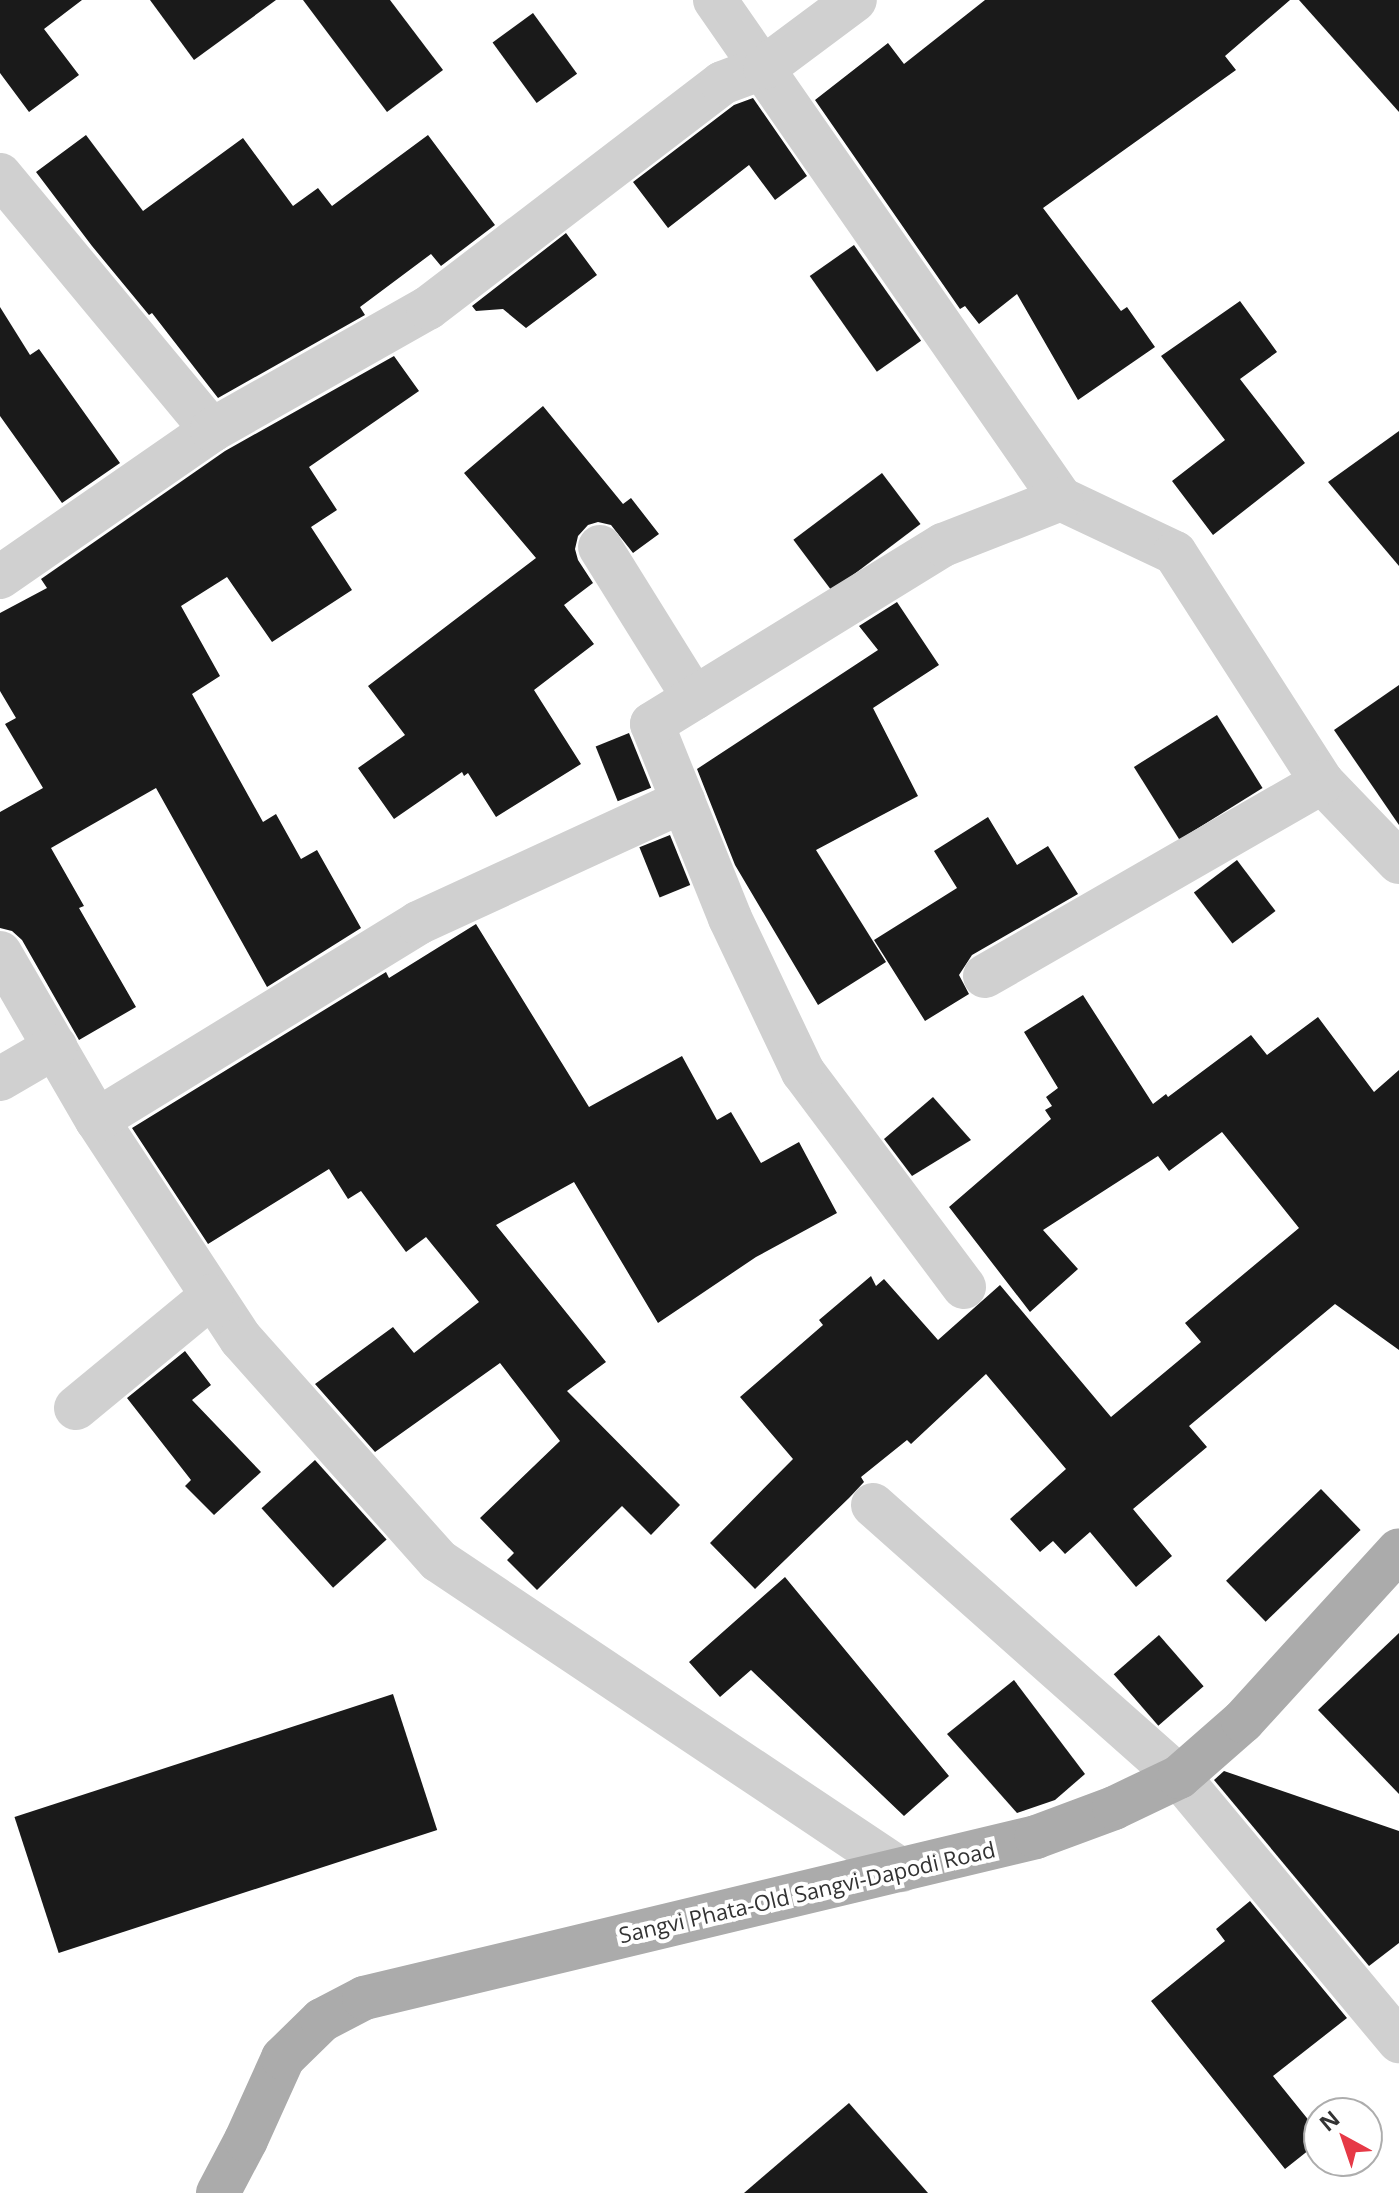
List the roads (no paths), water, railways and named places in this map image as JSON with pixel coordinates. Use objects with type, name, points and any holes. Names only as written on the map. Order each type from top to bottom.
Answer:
[{"type":"main road","name":"Sangvi Phata-Old Sangvi-Dapodi Road","points":[[218,2193],[283,2058],[322,2020],[364,1998],[1036,1837],[1114,1808],[1179,1777],[1243,1721],[1399,1550]]},
{"type":"street","points":[[715,0],[765,67],[1061,499],[1175,553],[1322,782],[1399,862]]},
{"type":"street","points":[[0,577],[212,430],[428,308],[722,83],[765,67],[855,0]]},
{"type":"street","points":[[0,175],[212,430]]},
{"type":"street","points":[[964,1287],[803,1072],[730,918],[652,724],[943,545],[1061,499]]},
{"type":"street","points":[[600,547],[694,698]]},
{"type":"street","points":[[985,976],[1322,782]]},
{"type":"street","points":[[97,1120],[418,923],[683,801]]},
{"type":"street","points":[[0,953],[97,1120],[241,1339],[439,1561],[901,1870]]},
{"type":"street","points":[[0,1079],[55,1047]]},
{"type":"street","points":[[76,1408],[212,1296]]},
{"type":"street","points":[[873,1505],[1179,1777],[1399,2041]]}]
